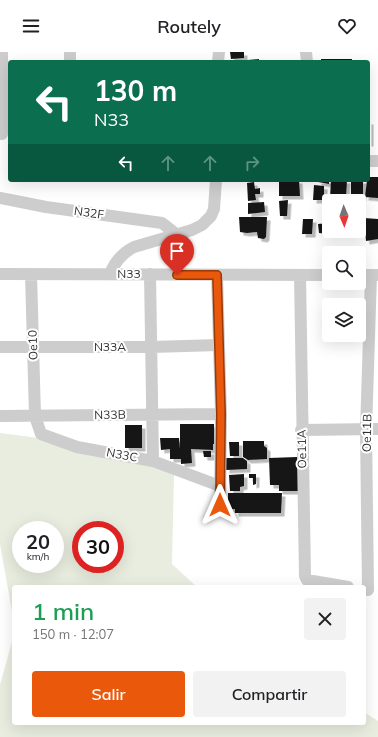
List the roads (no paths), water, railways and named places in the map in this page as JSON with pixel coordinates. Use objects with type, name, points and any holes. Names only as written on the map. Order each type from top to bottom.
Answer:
[{"type":"street","points":[[2,52],[2,134]]},
{"type":"street","points":[[110,274],[116,262],[129,250],[197,228],[207,222],[211,216],[215,202],[216,182]]},
{"type":"street","name":"N32F","points":[[0,198],[46,207],[162,223],[176,234]]},
{"type":"street","name":"N33","points":[[0,274],[322,275]]},
{"type":"street","name":"Oe10","points":[[31,274],[35,416]]},
{"type":"street","points":[[150,274],[153,461]]},
{"type":"street","points":[[217,275],[221,414],[220,505]]},
{"type":"street","name":"Oe11A","points":[[300,275],[301,430],[305,576],[307,580],[336,585]]},
{"type":"street","name":"Oe11B","points":[[366,590],[372,430],[369,275]]},
{"type":"street","name":"N33A","points":[[0,347],[219,345]]},
{"type":"street","name":"N33B","points":[[0,416],[221,414]]},
{"type":"street","name":"N33C","points":[[35,416],[41,434],[77,447],[153,461],[220,486]]},
{"type":"street","points":[[301,430],[372,430]]}]
